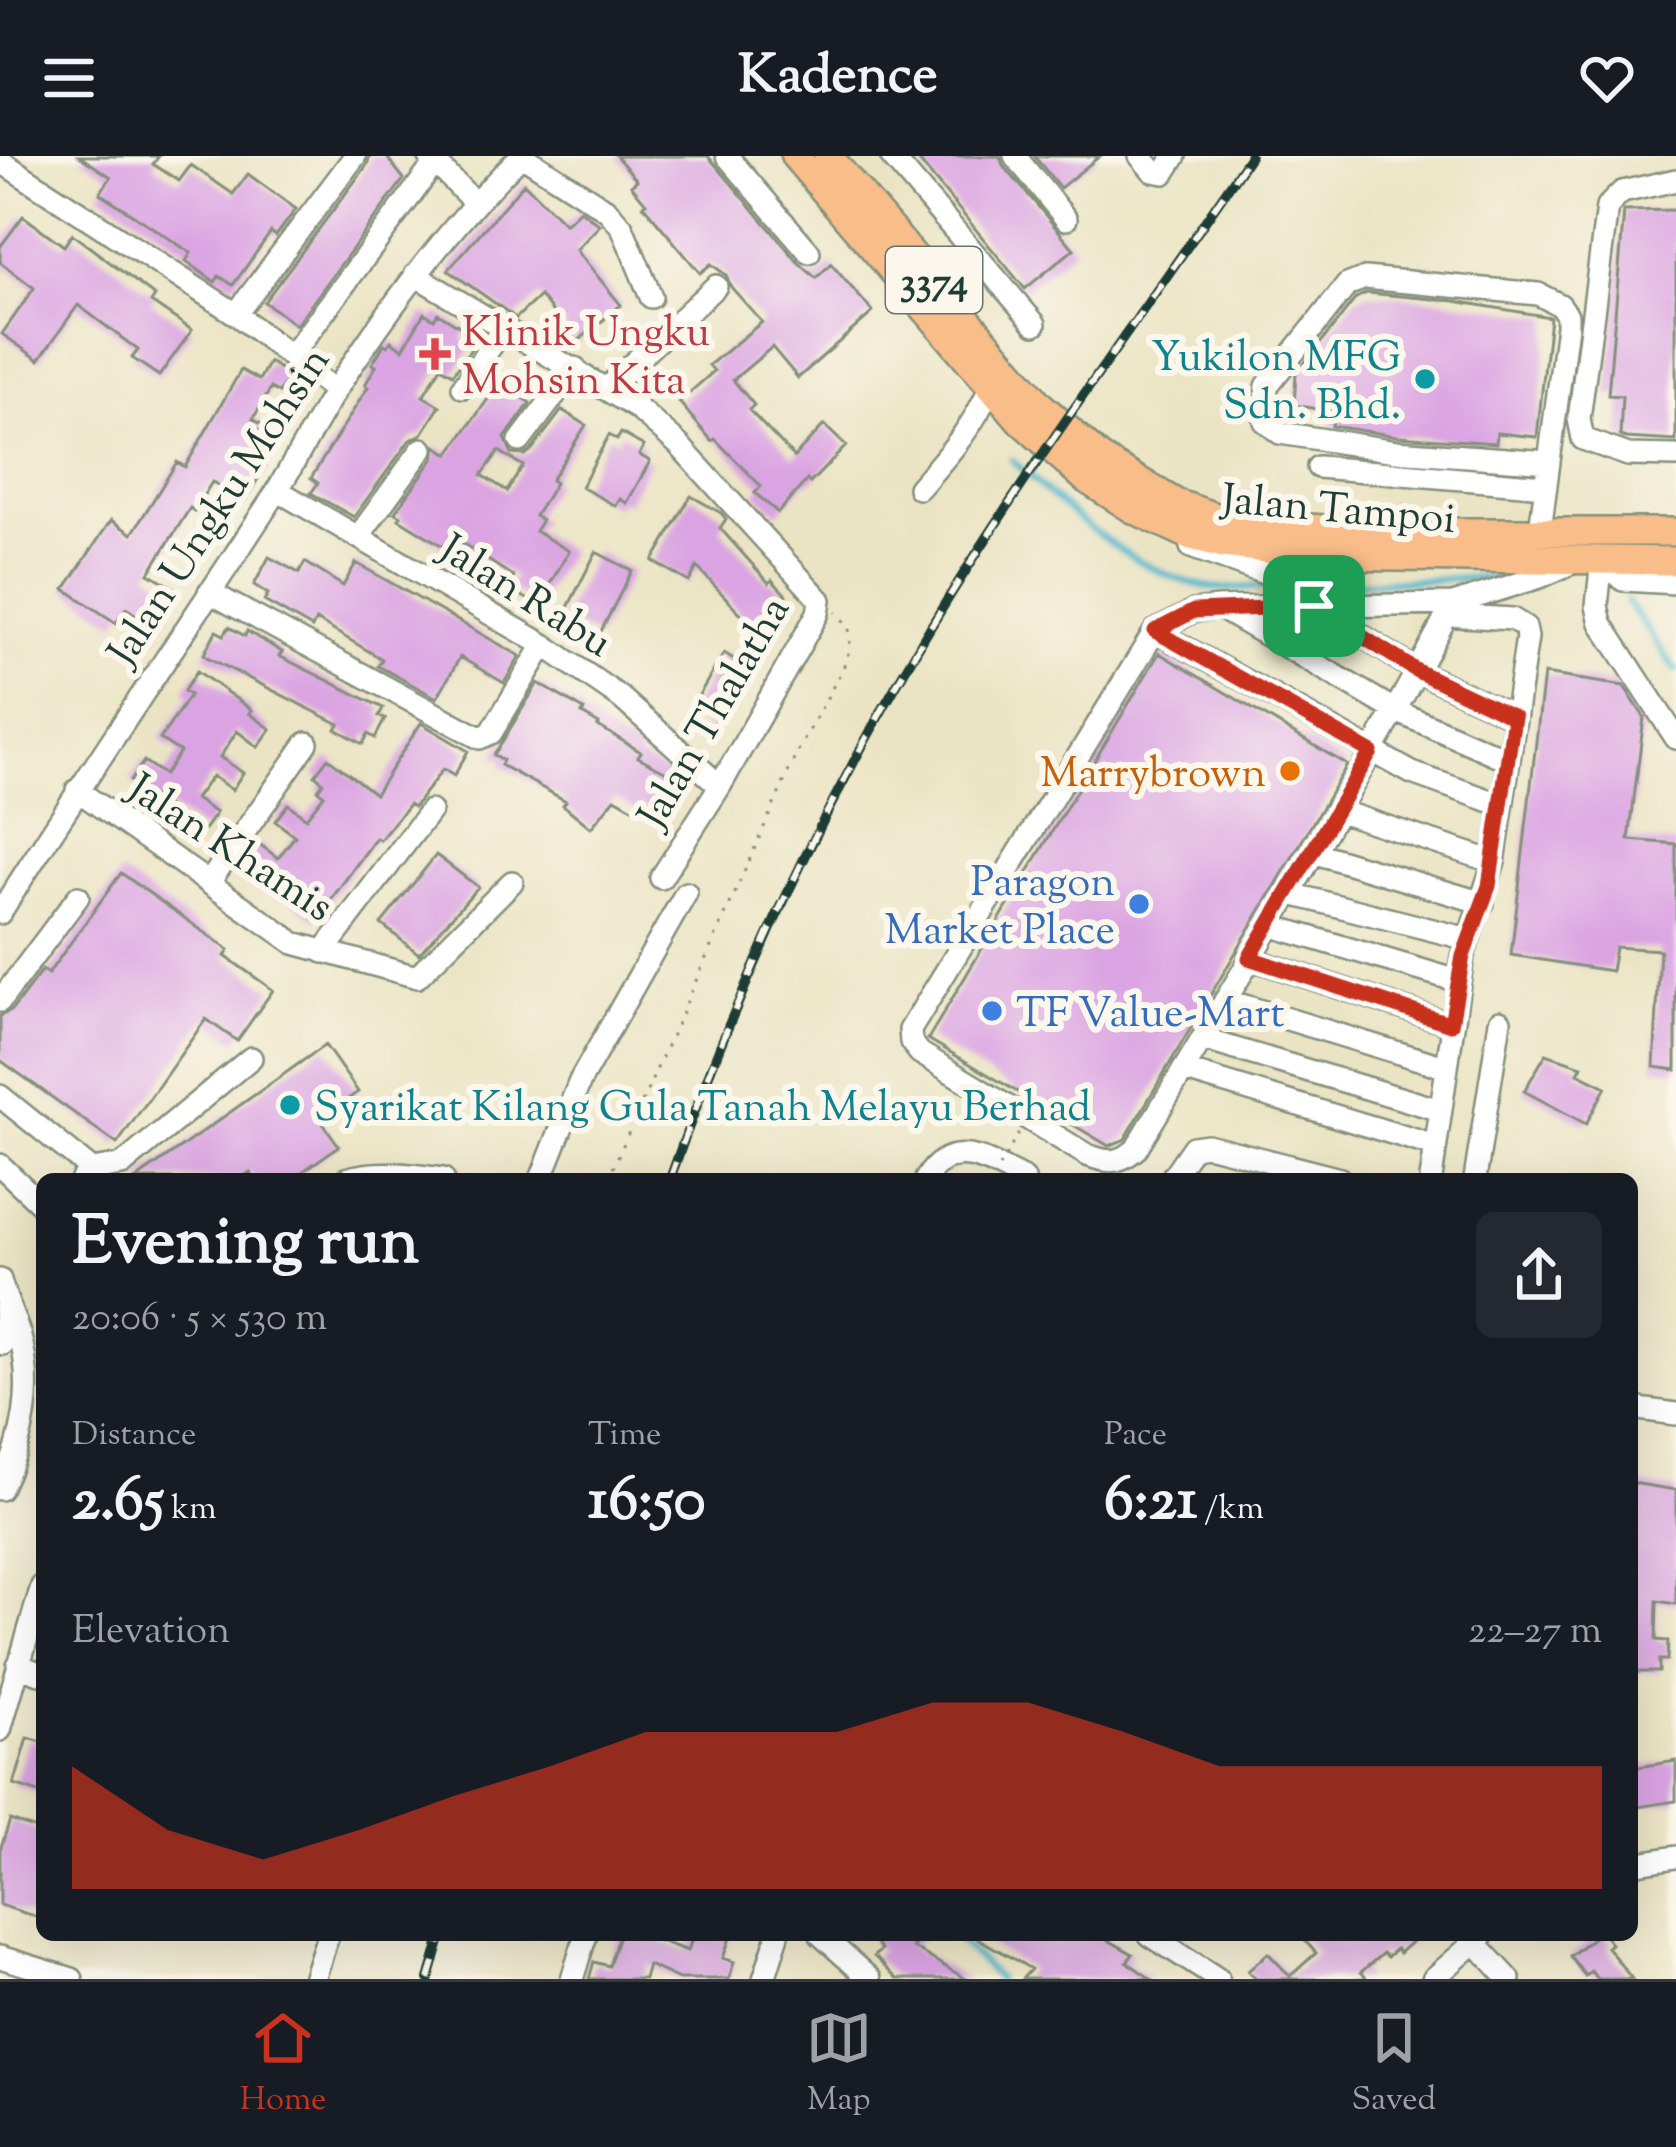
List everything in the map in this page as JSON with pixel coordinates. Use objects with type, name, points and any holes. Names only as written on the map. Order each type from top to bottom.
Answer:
[{"type":"main road","name":"Jalan Tampoi","points":[[795,156],[990,387],[1086,479],[1153,518],[1223,544],[1324,556],[1676,562]]},
{"type":"main road","name":"Jalan Tampoi","points":[[828,156],[1039,404],[1100,458],[1176,503],[1216,517],[1275,526],[1376,532],[1676,532]]},
{"type":"street","points":[[236,314],[355,156]]},
{"type":"street","points":[[522,156],[607,210],[622,226],[651,296]]},
{"type":"street","name":"Jalan Ungku Mohsin","points":[[0,913],[415,275],[473,202],[522,156]]},
{"type":"street","points":[[727,156],[809,252]]},
{"type":"street","points":[[891,156],[1035,324]]},
{"type":"street","points":[[1015,156],[1066,219]]},
{"type":"street","points":[[1140,156],[1153,171],[1164,173],[1175,156]]},
{"type":"street","points":[[291,356],[432,159],[473,202]]},
{"type":"street","points":[[0,161],[236,314],[335,392]]},
{"type":"street","points":[[1676,180],[1622,192],[1606,207],[1580,419],[1583,439],[1628,455],[1676,456]]},
{"type":"street","name":"Jalan Thalatha","points":[[415,275],[608,387],[679,444],[820,600],[818,613],[720,786],[661,878]]},
{"type":"street","points":[[1540,530],[1550,462],[1567,315],[1560,305],[1538,294],[1365,278],[1347,285],[1267,386],[1265,421],[1280,434],[1396,451],[1550,462]]},
{"type":"street","points":[[608,387],[716,286]]},
{"type":"street","points":[[463,388],[504,327]]},
{"type":"street","points":[[520,441],[575,368]]},
{"type":"street","points":[[919,488],[964,435],[990,387]]},
{"type":"street","points":[[358,537],[422,449]]},
{"type":"street","points":[[1318,467],[1545,486]]},
{"type":"street","name":"Jalan Rabu","points":[[277,490],[544,645],[621,698],[720,786]]},
{"type":"street","points":[[1153,518],[1172,539],[1264,573],[1417,671],[1514,717]]},
{"type":"street","points":[[1432,1173],[1458,982],[1494,862],[1526,627],[1512,619],[1450,609],[1308,602],[1194,611],[1155,631],[910,1030],[911,1042],[934,1064],[1106,1162],[1123,1160],[1136,1149],[1184,1070],[1396,711],[1450,609],[1588,561],[1623,580],[1676,583]]},
{"type":"street","points":[[1588,561],[1601,623],[1676,738]]},
{"type":"street","points":[[209,592],[481,738],[491,733],[544,645]]},
{"type":"street","points":[[1219,608],[1396,711],[1508,760]]},
{"type":"street","points":[[1155,631],[1412,773],[1502,805]]},
{"type":"street","points":[[210,881],[307,743]]},
{"type":"street","name":"Jalan Khamis","points":[[77,790],[294,943],[417,977],[512,882]]},
{"type":"street","points":[[1336,810],[1494,862]]},
{"type":"street","points":[[323,952],[430,812]]},
{"type":"street","points":[[1312,852],[1483,903]]},
{"type":"street","points":[[543,1173],[580,1081],[686,893]]},
{"type":"street","points":[[1287,893],[1468,939]]},
{"type":"street","points":[[0,1000],[78,897]]},
{"type":"street","points":[[1269,925],[1458,982]]},
{"type":"street","points":[[1249,958],[1451,1024]]},
{"type":"street","points":[[1225,1000],[1445,1067]]},
{"type":"street","points":[[1475,1173],[1499,1021]]},
{"type":"street","points":[[1202,1039],[1440,1110]]},
{"type":"street","points":[[91,1173],[122,1165],[251,1058]]},
{"type":"street","points":[[1184,1070],[1435,1146]]},
{"type":"street","points":[[0,1096],[86,1173]]},
{"type":"street","points":[[1175,1173],[1193,1147],[1207,1145],[1317,1173]]},
{"type":"street","points":[[930,1173],[939,1161],[964,1154],[1012,1173]]},
{"type":"street","points":[[3,1173],[36,1200]]},
{"type":"street","points":[[0,1280],[27,1374],[23,1430],[2,1472]]},
{"type":"street","points":[[1,1350],[6,1305]]},
{"type":"street","points":[[1638,1409],[1676,1414]]},
{"type":"street","points":[[0,1730],[36,1606]]},
{"type":"street","points":[[18,1665],[36,1672]]},
{"type":"street","points":[[1638,1863],[1676,1857]]},
{"type":"street","points":[[314,1979],[326,1941]]},
{"type":"street","points":[[572,1979],[584,1941]]},
{"type":"street","points":[[764,1979],[776,1941]]},
{"type":"street","points":[[828,1941],[870,1979]]},
{"type":"street","points":[[1159,1941],[1218,1979]]},
{"type":"street","points":[[1433,1979],[1471,1941]]},
{"type":"street","points":[[1478,1941],[1509,1979]]},
{"type":"street","points":[[0,1957],[72,1979]]},
{"type":"path","points":[[611,1173],[796,755],[843,668],[850,648],[849,627],[820,600]]},
{"type":"path","points":[[999,1167],[1036,1104]]},
{"type":"building","points":[[79,156],[159,156],[153,164],[179,181],[191,165],[233,194],[248,174],[296,209],[276,236],[271,232],[233,285],[219,276],[215,282],[186,261],[191,253],[100,193],[111,177]]},
{"type":"building","points":[[370,156],[386,156],[404,179],[296,325],[264,302]]},
{"type":"building","points":[[616,156],[708,156],[798,262],[816,278],[831,264],[873,312],[798,378],[772,347],[733,380],[754,405],[749,410],[794,457],[824,425],[846,446],[778,513],[755,493],[761,486],[712,441],[679,402],[714,371],[709,365],[762,322],[726,275],[711,264],[700,273],[643,205],[646,203],[631,185],[637,180]]},
{"type":"building","points":[[915,156],[1000,156],[1074,249],[1025,289]]},
{"type":"building","points":[[1034,156],[1100,156],[1060,188]]},
{"type":"building","points":[[524,183],[565,224],[580,210],[600,225],[576,250],[621,305],[577,342],[540,296],[516,318],[448,270]]},
{"type":"building","points":[[1676,210],[1676,441],[1626,438],[1620,436],[1622,396],[1608,395],[1624,211]]},
{"type":"building","points":[[23,216],[64,246],[72,234],[155,296],[151,302],[192,330],[159,376],[132,358],[138,350],[78,305],[39,360],[2,334],[34,288],[0,262],[0,247]]},
{"type":"building","name":"Yukilon MFG Sdn. Bhd.","points":[[1367,293],[1550,317],[1537,437],[1497,433],[1496,443],[1398,436],[1332,426],[1334,412],[1294,405],[1296,374],[1356,298]]},
{"type":"building","points":[[424,313],[434,319],[438,313],[467,331],[462,339],[473,346],[453,374],[441,367],[423,396],[440,406],[354,517],[311,493],[318,483],[311,478],[368,387],[376,366],[372,364],[384,344],[391,341],[403,349]]},
{"type":"building","points":[[269,362],[290,375],[279,393],[271,388],[253,419],[263,425],[257,436],[263,440],[252,459],[265,467],[246,499],[212,482],[194,511],[190,508],[149,573],[176,589],[152,625],[126,608],[116,623],[65,589],[111,520],[132,534],[177,462],[185,467],[241,370],[259,380]]},
{"type":"building","points":[[500,382],[530,403],[505,438],[512,454],[531,451],[562,410],[586,425],[551,480],[555,483],[535,516],[542,520],[535,531],[569,551],[538,605],[508,588],[514,577],[453,537],[446,548],[399,519],[395,512],[434,458],[436,446],[449,454]],"holes":[[[499,451],[523,466],[507,491],[482,475]]]},
{"type":"building","points":[[621,433],[644,446],[639,455],[650,461],[627,503],[620,499],[616,506],[581,487],[609,435],[617,440]]},
{"type":"building","points":[[691,496],[721,513],[726,519],[720,528],[769,583],[772,580],[786,595],[766,614],[771,619],[758,632],[697,567],[689,582],[653,561]]},
{"type":"building","points":[[596,552],[632,571],[598,637],[562,619]]},
{"type":"building","points":[[269,557],[299,573],[305,562],[343,586],[356,563],[520,656],[504,683],[460,657],[437,698],[378,666],[382,659],[316,620],[312,628],[264,601],[268,594],[254,585]]},
{"type":"building","points":[[229,627],[245,636],[247,631],[282,652],[279,656],[383,708],[379,716],[385,719],[375,738],[368,734],[363,744],[336,729],[339,724],[207,657],[204,654],[216,631],[224,635]]},
{"type":"building","points":[[724,653],[747,667],[711,729],[687,715]]},
{"type":"building","name":"Paragon Market Place","points":[[1159,653],[1347,765],[1125,1139],[1109,1146],[928,1039]]},
{"type":"building","points":[[197,671],[271,729],[258,747],[237,731],[220,757],[243,773],[232,790],[212,776],[195,799],[216,813],[203,831],[130,781],[144,761],[164,775],[180,752],[160,739],[190,695],[184,691]]},
{"type":"building","points":[[1544,674],[1624,686],[1644,717],[1629,840],[1676,844],[1676,1070],[1654,1067],[1660,950],[1615,947],[1611,971],[1511,955]]},
{"type":"building","points":[[538,683],[641,752],[638,757],[678,778],[658,814],[641,805],[638,811],[615,798],[591,828],[563,805],[566,801],[501,765],[503,760],[494,755]]},
{"type":"building","points":[[421,723],[468,751],[454,776],[443,769],[414,807],[409,804],[380,840],[376,838],[316,920],[245,865],[259,844],[278,858],[295,836],[275,821],[288,804],[306,818],[324,795],[318,790],[323,782],[315,775],[328,758],[375,794]]},
{"type":"building","points":[[436,855],[478,887],[419,954],[381,924]]},
{"type":"building","points":[[121,873],[229,950],[225,956],[273,990],[237,1041],[206,1019],[117,1144],[0,1060],[0,1016],[12,1010],[42,970],[48,974]]},
{"type":"building","name":"Syarikat Kilang Gula Tanah Melayu Berhad","points":[[325,1045],[358,1092],[320,1119],[339,1146],[301,1173],[144,1173]]},
{"type":"building","points":[[1546,1054],[1582,1066],[1578,1073],[1606,1087],[1586,1124],[1524,1091]]},
{"type":"building","points":[[1638,1484],[1676,1490],[1676,1604],[1657,1601],[1656,1640],[1668,1641],[1667,1660],[1659,1660],[1659,1672],[1638,1672]]},
{"type":"building","points":[[28,1738],[36,1740],[36,1792],[14,1785]]},
{"type":"building","points":[[1676,1761],[1676,1801],[1638,1807],[1638,1767]]},
{"type":"building","points":[[10,1820],[36,1829],[36,1917],[0,1905],[0,1850]]},
{"type":"building","points":[[617,1941],[660,1941],[688,1951],[691,1941],[729,1941],[723,1958],[734,1962],[729,1979],[679,1979],[648,1965],[644,1979],[589,1979],[594,1962],[609,1966]]},
{"type":"building","points":[[873,1941],[919,1941],[912,1947],[966,1979],[897,1979],[874,1956],[881,1950]]},
{"type":"building","points":[[982,1941],[1110,1941],[1133,1954],[1127,1962],[1151,1979],[1022,1979],[1031,1969]]},
{"type":"building","points":[[1305,1941],[1412,1941],[1399,1953],[1396,1949],[1387,1957],[1383,1953],[1361,1972],[1367,1979],[1256,1979],[1248,1971],[1268,1953],[1290,1976],[1316,1953]]},
{"type":"building","points":[[1589,1941],[1609,1941],[1607,1947],[1632,1979],[1597,1979],[1591,1971],[1585,1976],[1570,1956]]},
{"type":"waterway","points":[[1012,460],[1079,520],[1159,571],[1215,588],[1271,586]]},
{"type":"waterway","points":[[1296,585],[1508,577]]},
{"type":"waterway","points":[[1626,601],[1676,670]]},
{"type":"waterway","points":[[960,1941],[998,1979]]},
{"type":"railway","points":[[672,1173],[752,969],[886,703],[1002,515],[1250,156]]},
{"type":"railway","points":[[429,1979],[440,1941]]},
{"type":"place","name":"Klinik Ungku Mohsin Kita","points":[[435,354]]},
{"type":"place","name":"Yukilon MFG Sdn. Bhd.","points":[[1425,379]]},
{"type":"place","name":"Marrybrown","points":[[1290,771]]},
{"type":"place","name":"Paragon Market Place","points":[[1139,904]]},
{"type":"place","name":"TF Value-Mart","points":[[992,1011]]},
{"type":"place","name":"Syarikat Kilang Gula Tanah Melayu Berhad","points":[[290,1105]]},
{"type":"route","points":[[1314,606],[1417,671],[1514,717],[1489,886],[1463,956],[1451,1024],[1249,958],[1371,752],[1155,631],[1194,611],[1314,606]]}]
